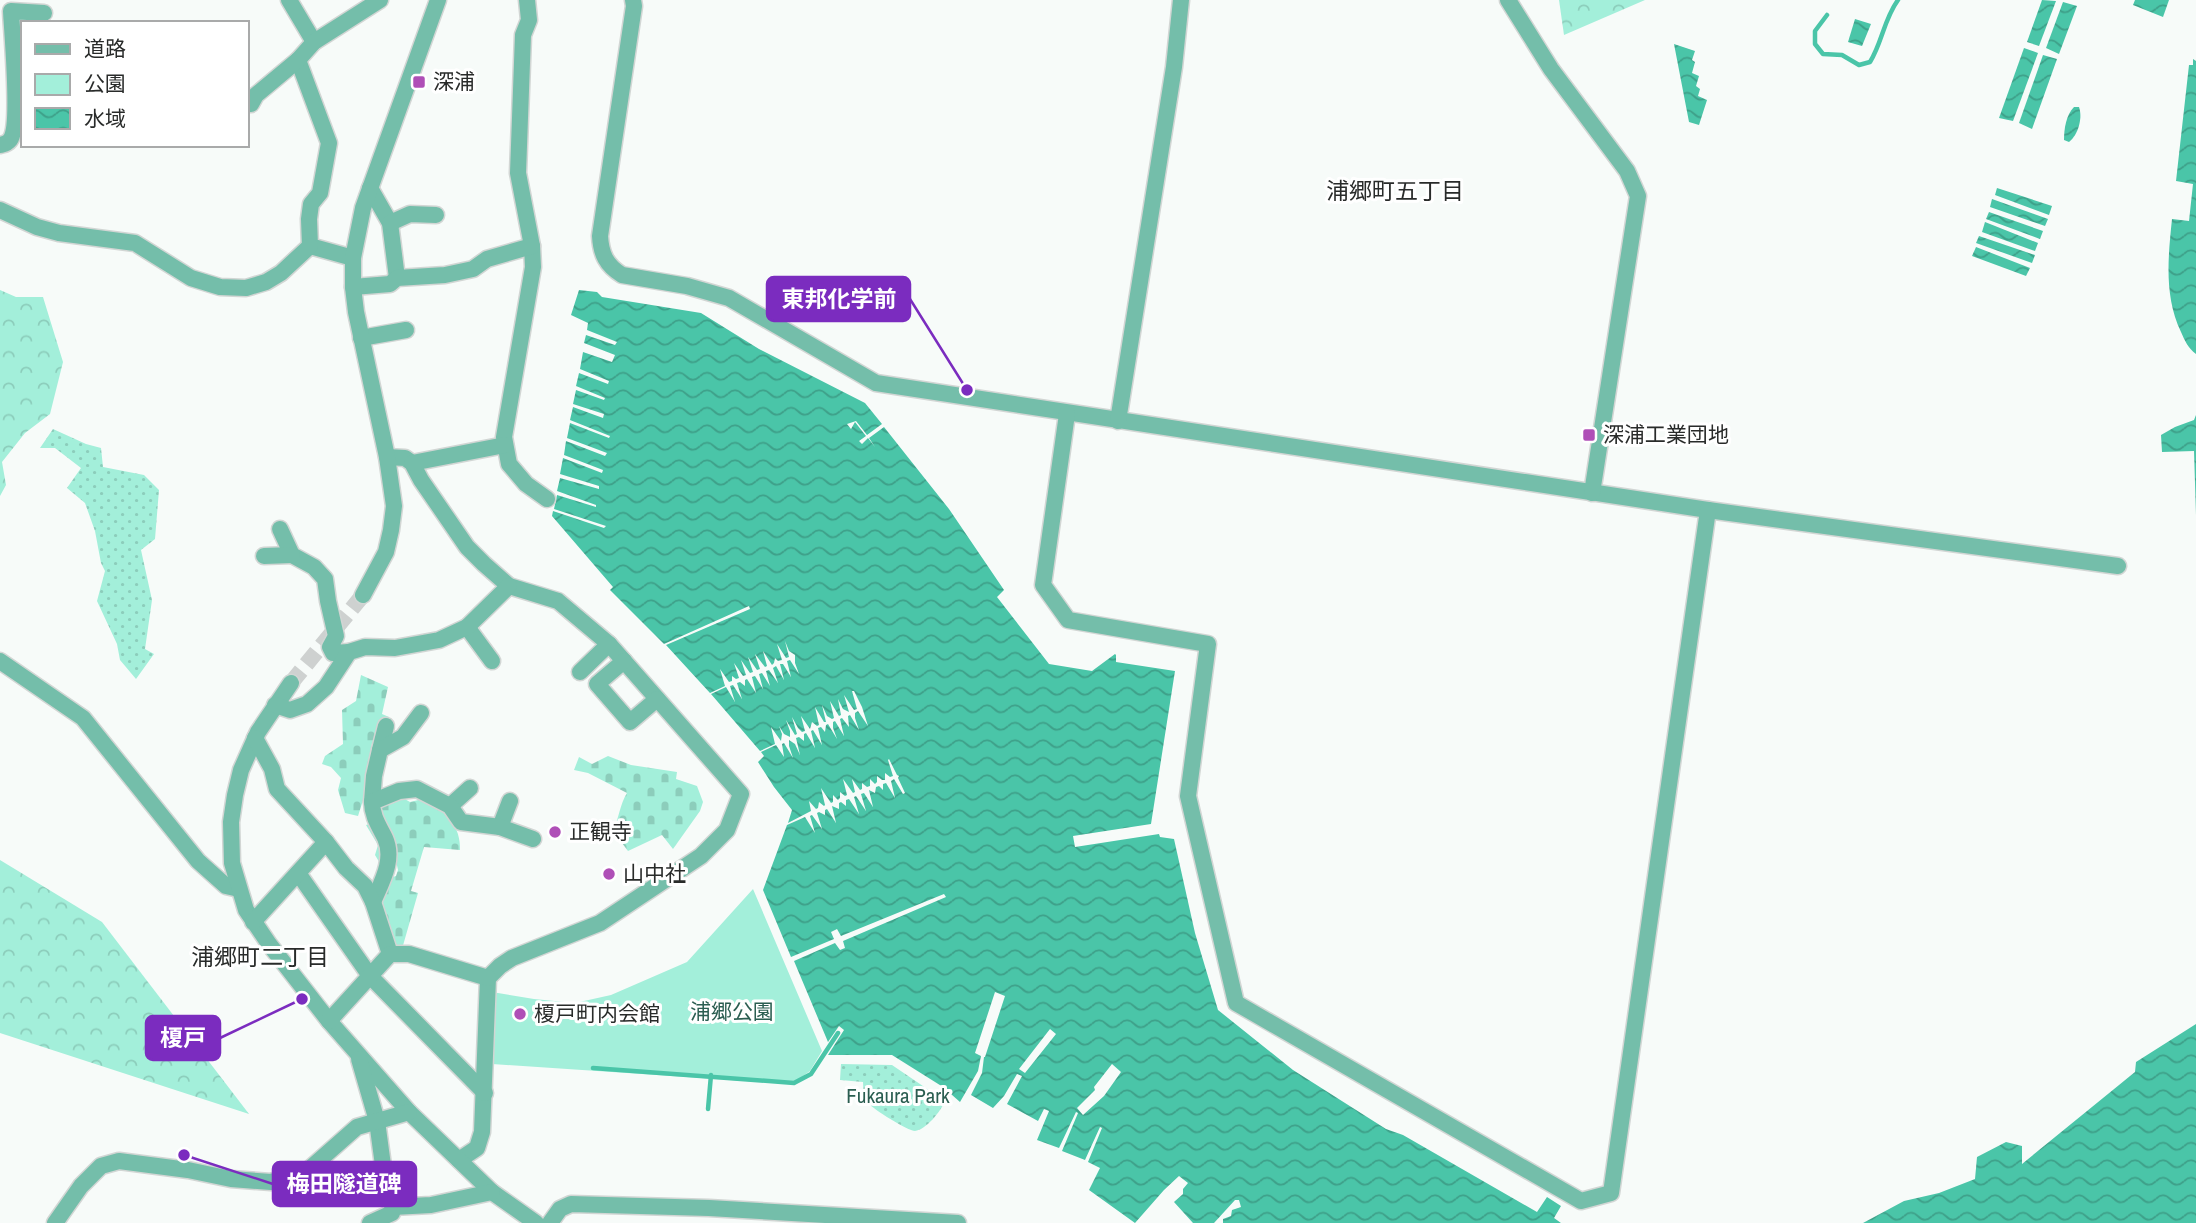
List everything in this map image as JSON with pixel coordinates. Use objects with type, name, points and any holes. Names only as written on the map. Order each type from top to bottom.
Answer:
[{"type":"street","points":[[289,0],[314,42]]},
{"type":"street","points":[[363,595],[386,552],[394,506],[387,457],[361,338],[353,287],[353,258],[370,188],[438,0]]},
{"type":"street","points":[[527,0],[528,20],[523,35],[517,173],[532,246],[533,267],[504,437],[509,464],[526,484],[547,499]]},
{"type":"street","points":[[633,0],[600,236],[604,260],[613,270],[635,279],[687,286],[729,298],[876,383],[1708,510],[2118,566]]},
{"type":"street","points":[[1118,421],[1174,67],[1181,0]]},
{"type":"street","points":[[1508,0],[1551,69],[1627,171],[1638,196],[1592,492]]},
{"type":"street","points":[[248,104],[251,104],[256,94],[298,60],[314,42],[371,2]]},
{"type":"street","points":[[0,145],[9,142],[12,137],[16,111],[11,11],[44,13]]},
{"type":"street","points":[[0,210],[37,227],[59,233],[135,243],[191,278],[220,287],[246,288],[266,282],[281,273],[310,246],[311,204],[320,193],[329,142],[298,60]]},
{"type":"street","points":[[370,188],[390,223],[397,278]]},
{"type":"street","points":[[390,223],[410,214],[436,215]]},
{"type":"street","points":[[310,246],[353,258]]},
{"type":"street","points":[[353,287],[390,284],[397,278],[445,275],[472,269],[487,259],[532,246]]},
{"type":"street","points":[[361,338],[387,329],[406,330]]},
{"type":"street","points":[[1067,414],[1043,585],[1068,620],[1208,644],[1188,796],[1236,1003],[1581,1201],[1611,1193],[1708,510]]},
{"type":"street","points":[[412,463],[505,445]]},
{"type":"street","points":[[387,457],[405,458],[412,463],[467,547],[509,586],[558,601],[609,644],[741,794],[727,830],[701,856],[600,923],[512,958],[488,978],[482,1132],[477,1147],[459,1160]]},
{"type":"street","points":[[280,529],[292,555]]},
{"type":"street","points":[[264,556],[292,555],[314,567],[325,579],[336,636],[330,647],[333,653],[365,647],[395,648],[439,640],[467,627],[509,586]]},
{"type":"street","points":[[467,627],[492,661]]},
{"type":"street","points":[[580,672],[609,644]]},
{"type":"street","points":[[275,705],[290,710],[307,704],[326,687],[349,652]]},
{"type":"street","points":[[0,661],[83,718],[198,862],[226,886],[239,889]]},
{"type":"street","points":[[624,661],[597,684],[630,722],[657,699]]},
{"type":"street","points":[[291,683],[255,738],[241,770],[231,822],[232,863],[246,910],[329,1021],[409,1112],[492,1192],[536,1223]]},
{"type":"street","points":[[380,750],[403,737],[422,713]]},
{"type":"street","points":[[373,902],[389,857],[387,841],[376,822],[372,802],[374,776],[386,726]]},
{"type":"street","points":[[255,738],[272,769],[276,789],[365,886],[390,954]]},
{"type":"street","points":[[450,806],[470,788]]},
{"type":"street","points":[[372,802],[416,789],[450,806],[461,822],[500,827],[533,839]]},
{"type":"street","points":[[500,827],[510,801]]},
{"type":"street","points":[[253,922],[326,842]]},
{"type":"street","points":[[298,873],[370,976],[485,1093]]},
{"type":"street","points":[[329,1021],[390,954],[409,954],[488,978]]},
{"type":"street","points":[[358,1053],[377,1121],[387,1195],[393,1207],[392,1213],[370,1223]]},
{"type":"street","points":[[55,1223],[81,1186],[101,1166],[119,1161],[231,1179],[271,1182],[306,1172],[357,1127],[409,1112]]},
{"type":"street","points":[[393,1207],[431,1205],[492,1192]]},
{"type":"street","points":[[550,1223],[560,1209],[571,1203],[731,1216],[958,1223]]},
{"type":"green space","points":[[1559,0],[1645,0],[1564,35]]},
{"type":"green space","points":[[0,290],[16,297],[43,297],[63,362],[50,414],[25,433],[2,462],[6,485],[0,496]]},
{"type":"green space","points":[[53,429],[101,448],[103,467],[144,475],[159,490],[155,539],[141,550],[152,600],[145,649],[154,654],[136,679],[120,660],[117,644],[97,601],[105,571],[85,503],[67,488],[81,468],[55,448],[40,448]]},
{"type":"green space","points":[[361,675],[388,687],[382,714],[389,717],[379,745],[372,743],[366,791],[358,816],[345,813],[338,790],[341,778],[331,767],[322,764],[325,756],[343,744],[342,710],[356,701]]},
{"type":"green space","points":[[608,756],[631,765],[677,772],[676,779],[697,786],[703,802],[700,811],[673,849],[662,835],[628,851],[613,831],[627,793],[588,773],[574,770],[579,757],[592,764]]},
{"type":"green space","points":[[403,798],[410,802],[427,798],[440,808],[455,827],[460,850],[424,847],[411,891],[418,893],[402,949],[394,948],[378,901],[387,879],[396,876],[396,861],[381,865],[375,855],[378,845],[366,825],[373,823],[379,807]]},
{"type":"green space","points":[[0,860],[102,922],[249,1114],[0,1033]]},
{"type":"green space","name":"浦郷公園","points":[[753,889],[822,1051],[810,1071],[792,1084],[492,1064],[492,992],[575,1003],[611,995],[687,962]]},
{"type":"green space","name":"Fukaura Park","points":[[841,1064],[892,1065],[945,1101],[928,1124],[919,1130],[911,1130],[868,1103],[863,1082],[840,1080]]},
{"type":"water","points":[[2042,0],[2056,1],[2039,46],[2027,42]]},
{"type":"water","points":[[2135,0],[2169,0],[2163,17],[2133,5]]},
{"type":"water","points":[[2063,2],[2077,6],[2059,54],[2046,48]]},
{"type":"water","points":[[1855,19],[1871,24],[1862,46],[1848,42]]},
{"type":"water","points":[[1674,44],[1695,51],[1692,73],[1699,76],[1696,86],[1700,89],[1698,96],[1707,100],[1699,125],[1689,122]]},
{"type":"water","points":[[2024,48],[2038,53],[2013,121],[1999,118]]},
{"type":"water","points":[[2043,55],[2057,59],[2032,129],[2019,123]]},
{"type":"water","points":[[2193,59],[2196,61],[2196,354],[2185,341],[2176,318],[2169,277],[2172,219],[2189,221],[2193,184],[2176,181],[2189,65],[2193,65]]},
{"type":"water","points":[[2074,107],[2079,107],[2080,121],[2069,142],[2064,140],[2065,127]]},
{"type":"water","points":[[1997,188],[2052,206],[2049,215],[1995,195]]},
{"type":"water","points":[[1992,199],[2048,219],[2045,226],[1990,207]]},
{"type":"water","points":[[1989,212],[2043,231],[2040,239],[1986,219]]},
{"type":"water","points":[[1985,222],[2038,243],[2035,251],[1982,232]]},
{"type":"water","points":[[1979,236],[2035,255],[2032,263],[1976,243]]},
{"type":"water","points":[[1976,247],[2030,268],[2026,276],[1972,256]]},
{"type":"water","points":[[579,290],[597,292],[602,297],[701,313],[759,349],[865,403],[882,424],[867,435],[856,421],[847,424],[851,429],[855,422],[866,436],[859,441],[862,444],[868,438],[875,447],[869,438],[884,427],[949,509],[1004,590],[997,597],[1049,664],[1092,671],[1115,654],[1116,662],[1175,671],[1151,824],[1073,836],[1075,847],[1159,834],[1160,837],[1174,839],[1195,933],[1218,1010],[1293,1070],[1386,1129],[1403,1135],[1537,1212],[1547,1197],[1561,1206],[1554,1218],[1561,1223],[1223,1223],[1223,1219],[1231,1216],[1232,1210],[1241,1207],[1239,1200],[1235,1200],[1214,1223],[1193,1223],[1174,1202],[1183,1194],[1188,1183],[1179,1176],[1135,1223],[1089,1190],[1100,1168],[1088,1162],[1102,1128],[1100,1127],[1085,1160],[1062,1151],[1078,1113],[1076,1112],[1059,1148],[1037,1140],[1049,1111],[1044,1109],[1038,1121],[1007,1104],[1022,1076],[1017,1074],[993,1108],[971,1095],[982,1073],[984,1057],[1005,996],[995,992],[975,1053],[981,1056],[978,1071],[960,1102],[943,1087],[892,1055],[828,1055],[844,1030],[839,1026],[828,1042],[794,961],[835,943],[840,950],[845,948],[843,941],[946,897],[944,894],[841,936],[837,929],[831,932],[834,939],[791,957],[763,890],[787,825],[805,817],[815,833],[810,816],[812,815],[822,829],[817,813],[825,815],[827,809],[836,823],[832,806],[839,809],[839,803],[846,806],[846,800],[849,799],[859,814],[854,797],[856,796],[866,811],[861,794],[864,793],[873,807],[869,790],[875,793],[876,787],[879,786],[883,790],[883,784],[886,783],[895,798],[891,781],[894,779],[903,794],[905,793],[889,759],[893,776],[885,773],[885,780],[882,780],[877,776],[875,784],[870,779],[870,786],[862,783],[860,790],[852,779],[853,793],[843,779],[847,795],[840,792],[838,800],[833,795],[831,803],[821,788],[825,805],[819,802],[816,809],[809,801],[811,811],[788,823],[792,810],[758,762],[764,756],[761,752],[776,745],[784,757],[784,743],[793,758],[789,740],[795,744],[800,755],[796,738],[804,741],[806,733],[815,748],[813,730],[822,745],[818,728],[821,727],[825,732],[828,724],[837,739],[833,722],[835,721],[844,736],[840,719],[849,727],[850,715],[859,730],[855,718],[858,711],[868,726],[854,691],[857,709],[854,710],[844,695],[849,712],[843,709],[838,699],[839,716],[830,701],[834,718],[827,716],[822,705],[824,722],[815,707],[819,725],[812,722],[810,729],[801,716],[805,731],[802,732],[792,717],[797,734],[795,735],[786,720],[790,737],[784,734],[779,726],[781,741],[771,727],[775,744],[760,751],[711,694],[726,687],[735,702],[730,686],[733,685],[742,699],[737,683],[745,686],[747,679],[756,693],[752,677],[755,676],[763,689],[759,674],[762,673],[770,686],[766,671],[769,670],[778,683],[773,668],[776,666],[784,680],[780,664],[783,664],[791,677],[787,661],[790,660],[799,674],[795,655],[789,651],[785,641],[789,657],[786,658],[777,644],[782,660],[775,658],[772,665],[763,651],[767,666],[765,667],[755,654],[760,669],[757,670],[748,657],[753,672],[750,673],[741,660],[746,675],[743,676],[734,663],[739,678],[732,676],[732,681],[729,682],[720,669],[725,686],[710,693],[666,645],[750,609],[749,606],[664,644],[610,590],[613,587],[552,516],[553,511],[604,528],[606,526],[554,509],[557,495],[596,507],[557,491],[560,478],[599,489],[599,486],[560,474],[563,458],[602,473],[603,470],[564,455],[566,441],[605,456],[607,453],[567,438],[570,423],[609,438],[610,436],[570,420],[573,407],[603,418],[604,414],[573,404],[576,390],[604,400],[605,398],[576,386],[579,373],[608,384],[609,381],[580,369],[583,352],[612,362],[615,355],[584,343],[586,335],[615,345],[617,342],[587,330],[588,323],[571,315]],"holes":[[[1050,1029],[1056,1034],[1025,1073],[1019,1069]],[[1112,1064],[1121,1072],[1104,1096],[1083,1115],[1077,1108],[1095,1090],[1094,1087]]]},
{"type":"water","points":[[2196,415],[2196,515],[2194,451],[2162,452],[2161,435],[2194,420]]},
{"type":"water","points":[[2196,1024],[2196,1223],[1863,1223],[1904,1201],[1939,1193],[1975,1179],[1977,1157],[2006,1142],[2022,1146],[2022,1164],[2135,1072],[2136,1062]]},
{"type":"waterway","points":[[1827,15],[1815,31],[1815,44],[1823,54],[1842,55],[1859,65],[1870,62],[1898,0]]},
{"type":"waterway","points":[[593,1068],[794,1083],[811,1074],[838,1033]]},
{"type":"waterway","points":[[708,1109],[711,1075]]},
{"type":"tunnel","points":[[291,683],[363,595]]},
{"type":"place","name":"深浦","points":[[419,82]]},
{"type":"place","name":"東邦化学前","points":[[967,390]]},
{"type":"place","name":"深浦工業団地","points":[[1589,435]]},
{"type":"place","name":"正観寺","points":[[555,832]]},
{"type":"place","name":"山中社","points":[[609,874]]},
{"type":"place","name":"榎戸","points":[[302,999]]},
{"type":"place","name":"榎戸町内会館","points":[[520,1014]]},
{"type":"place","name":"梅田隧道碑","points":[[184,1155]]},
{"type":"district","name":"浦郷町五丁目","points":[[1395,191]]},
{"type":"district","name":"浦郷町二丁目","points":[[260,957]]}]
